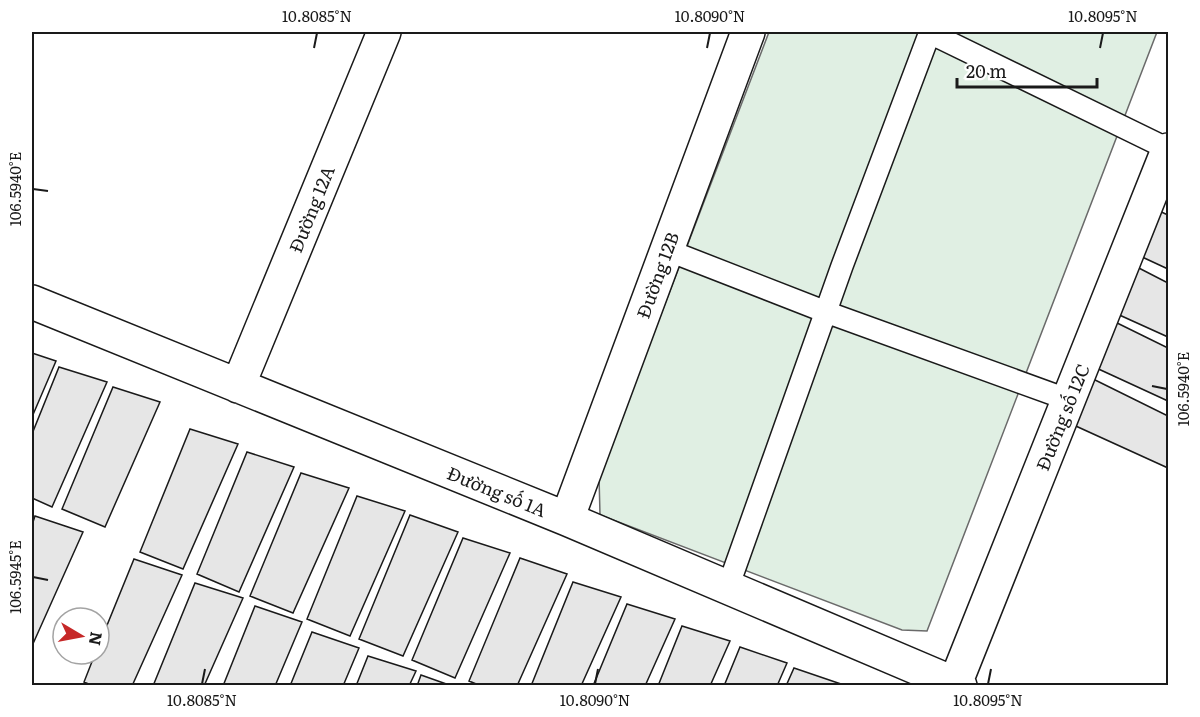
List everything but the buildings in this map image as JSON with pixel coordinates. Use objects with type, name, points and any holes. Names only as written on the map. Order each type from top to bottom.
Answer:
[{"type":"street","name":"Đường 12A","points":[[238,386],[384,32]]},
{"type":"street","name":"Đường 12B","points":[[567,519],[748,32]]},
{"type":"street","name":"Đường số 12C","points":[[957,685],[1168,149]]},
{"type":"street","name":"Đường số 1A","points":[[32,302],[567,519],[957,685]]},
{"type":"lane","points":[[728,587],[826,312],[930,32],[1168,149]]},
{"type":"lane","points":[[667,250],[826,312],[1069,400]]},
{"type":"green space","points":[[769,32],[1157,32],[927,631],[902,630],[600,515],[599,476]]}]
